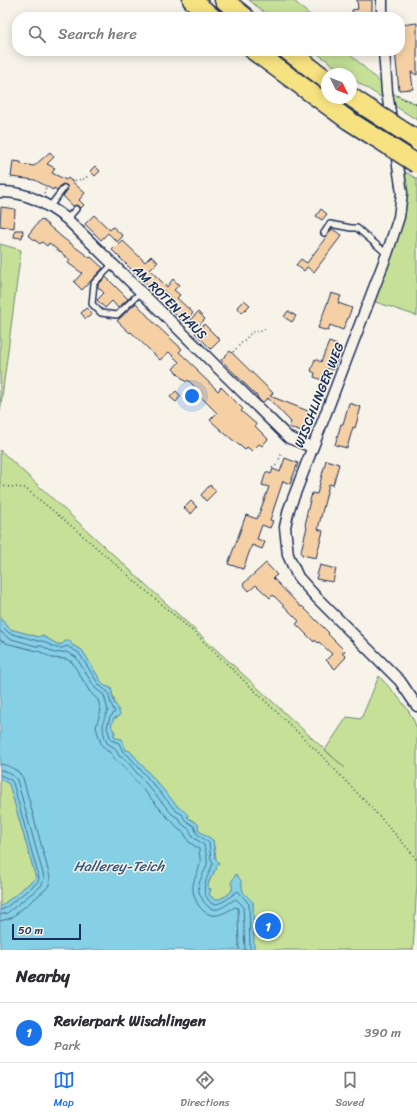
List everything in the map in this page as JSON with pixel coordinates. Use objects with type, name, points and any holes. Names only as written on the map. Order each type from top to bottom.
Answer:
[{"type":"highway","points":[[192,0],[206,12]]},
{"type":"highway","points":[[224,0],[239,12]]},
{"type":"highway","points":[[261,56],[348,120],[417,164]]},
{"type":"highway","points":[[295,56],[321,76]]},
{"type":"highway","points":[[357,101],[417,140]]},
{"type":"street","points":[[382,0],[382,12]]},
{"type":"street","name":"WISCHLINGER WEG","points":[[384,56],[402,193],[399,217],[387,254],[338,385],[312,447],[289,509],[286,527],[288,555],[298,577],[400,681],[417,706]]},
{"type":"street","name":"AM ROTEN HAUS","points":[[0,192],[12,192],[25,195],[50,206],[68,218],[289,438],[312,447]]},
{"type":"lane","points":[[50,206],[64,188]]},
{"type":"lane","points":[[68,218],[76,209]]},
{"type":"lane","points":[[324,233],[330,224],[357,228],[387,254]]},
{"type":"lane","points":[[113,264],[94,283],[92,304],[101,313],[117,315],[141,292]]},
{"type":"path","points":[[388,92],[417,105]]},
{"type":"path","points":[[71,181],[84,179],[88,176]]},
{"type":"path","points":[[43,195],[46,187]]},
{"type":"path","points":[[233,352],[252,332],[263,331],[266,327]]},
{"type":"path","points":[[272,468],[277,465],[282,452]]},
{"type":"path","points":[[0,486],[25,488],[68,523],[197,636],[319,753],[379,816],[411,852],[417,861]]},
{"type":"green space","points":[[249,0],[293,0],[306,12],[264,12]]},
{"type":"green space","points":[[321,56],[352,56],[387,89],[396,95],[417,104],[417,120],[357,82],[357,68],[337,68]]},
{"type":"green space","points":[[402,170],[417,179],[417,316],[370,300],[392,241]]},
{"type":"green space","points":[[0,244],[21,250],[0,412]]},
{"type":"green space","points":[[0,450],[325,750],[347,717],[361,719],[379,676],[406,707],[417,729],[417,883],[413,950],[254,950],[253,902],[243,892],[241,881],[236,875],[231,883],[231,892],[221,898],[213,900],[209,895],[211,889],[208,889],[208,886],[216,866],[213,840],[199,831],[198,824],[187,817],[188,815],[179,808],[130,751],[126,750],[122,739],[115,738],[115,732],[111,727],[113,719],[118,717],[111,688],[102,683],[82,650],[72,645],[57,644],[41,635],[39,637],[10,629],[0,618]]},
{"type":"green space","points":[[0,779],[9,784],[36,878],[0,907]]},
{"type":"water","name":"Hallerey-Teich","points":[[0,618],[10,629],[39,637],[41,635],[61,645],[65,641],[70,641],[72,645],[82,650],[102,683],[111,688],[114,703],[117,706],[120,715],[113,719],[111,725],[115,738],[122,739],[126,750],[130,751],[179,808],[188,815],[187,817],[198,824],[199,831],[213,840],[215,858],[219,863],[208,883],[208,889],[211,889],[209,895],[214,900],[229,894],[232,889],[231,883],[236,874],[241,881],[243,892],[253,902],[254,950],[0,950],[0,907],[36,878],[9,784],[0,779]]},
{"type":"building","points":[[357,0],[372,0],[372,12],[352,12],[352,10],[358,9]]},
{"type":"building","points":[[417,23],[417,75],[411,72],[413,89],[399,90],[396,56],[405,56],[405,24]]},
{"type":"building","points":[[50,152],[54,157],[47,164],[55,168],[52,173],[66,180],[68,178],[85,193],[79,200],[84,205],[80,209],[77,205],[73,206],[63,196],[68,189],[66,185],[62,184],[57,190],[54,188],[53,190],[35,180],[11,177],[13,161],[34,166]]},
{"type":"building","points":[[95,166],[100,171],[95,176],[90,171]]},
{"type":"building","points":[[1,207],[15,209],[14,228],[0,226]]},
{"type":"building","points":[[321,209],[327,214],[322,220],[316,216]]},
{"type":"building","points":[[94,215],[110,230],[113,227],[123,236],[117,242],[108,233],[101,240],[85,224]]},
{"type":"building","points":[[41,219],[63,238],[90,258],[91,257],[103,268],[82,290],[74,282],[82,273],[68,263],[70,260],[49,243],[47,246],[42,242],[40,244],[28,235]]},
{"type":"building","points":[[332,229],[342,235],[314,272],[307,267],[304,271],[296,265],[301,259],[307,263]]},
{"type":"building","points":[[15,230],[23,230],[22,238],[14,237]]},
{"type":"building","points":[[122,240],[145,262],[151,256],[158,262],[150,270],[167,287],[173,279],[179,285],[174,290],[180,295],[177,298],[193,313],[184,323],[168,307],[174,301],[163,290],[158,296],[112,250]]},
{"type":"building","points":[[106,277],[128,299],[118,308],[112,301],[105,308],[97,300],[104,293],[98,285]]},
{"type":"building","points":[[331,293],[341,296],[338,303],[352,308],[343,330],[330,325],[328,331],[318,328]]},
{"type":"building","points":[[244,300],[250,305],[242,313],[237,307]]},
{"type":"building","points":[[136,303],[155,324],[182,349],[179,352],[198,370],[197,371],[218,391],[221,387],[243,409],[241,411],[256,424],[255,426],[268,439],[262,446],[259,444],[252,451],[247,447],[245,450],[223,432],[210,420],[217,413],[199,395],[201,393],[188,380],[186,382],[173,369],[179,362],[169,352],[160,360],[131,332],[130,333],[117,321]]},
{"type":"building","points":[[86,308],[92,314],[86,319],[81,313]]},
{"type":"building","points":[[288,311],[296,316],[292,322],[284,317]]},
{"type":"building","points":[[198,312],[205,319],[198,326],[191,319]]},
{"type":"building","points":[[204,324],[220,340],[211,349],[195,333]]},
{"type":"building","points":[[329,342],[342,349],[333,370],[328,368],[322,380],[314,377],[315,373],[311,371],[315,359],[321,362]]},
{"type":"building","points":[[230,351],[273,393],[270,396],[308,411],[307,414],[315,417],[309,432],[306,434],[289,427],[291,422],[268,398],[262,403],[258,397],[221,360]]},
{"type":"building","points":[[176,391],[181,396],[176,402],[170,397]]},
{"type":"building","points":[[349,403],[361,407],[347,448],[335,445]]},
{"type":"building","points":[[285,458],[298,463],[290,484],[283,481],[270,520],[273,521],[270,528],[262,525],[257,539],[265,542],[262,549],[252,545],[243,569],[228,564],[246,515],[257,519],[269,487],[262,485],[266,472],[271,474],[273,469],[280,472]]},
{"type":"building","points":[[326,460],[339,464],[333,485],[329,484],[318,529],[323,531],[316,558],[302,555],[301,551],[307,527],[305,526],[306,516],[312,493],[317,494]]},
{"type":"building","points":[[210,485],[216,491],[206,501],[201,495]]},
{"type":"building","points":[[191,501],[197,507],[191,514],[184,508]]},
{"type":"building","points":[[266,563],[277,575],[273,578],[329,633],[328,634],[345,651],[342,653],[346,657],[335,669],[326,660],[332,654],[319,642],[318,643],[315,640],[314,642],[296,624],[299,621],[273,595],[270,598],[256,585],[249,591],[243,584]]},
{"type":"building","points":[[320,565],[336,569],[333,582],[316,579]]},
{"type":"place","name":"Revierpark Wischlingen","points":[[268,926]]}]
